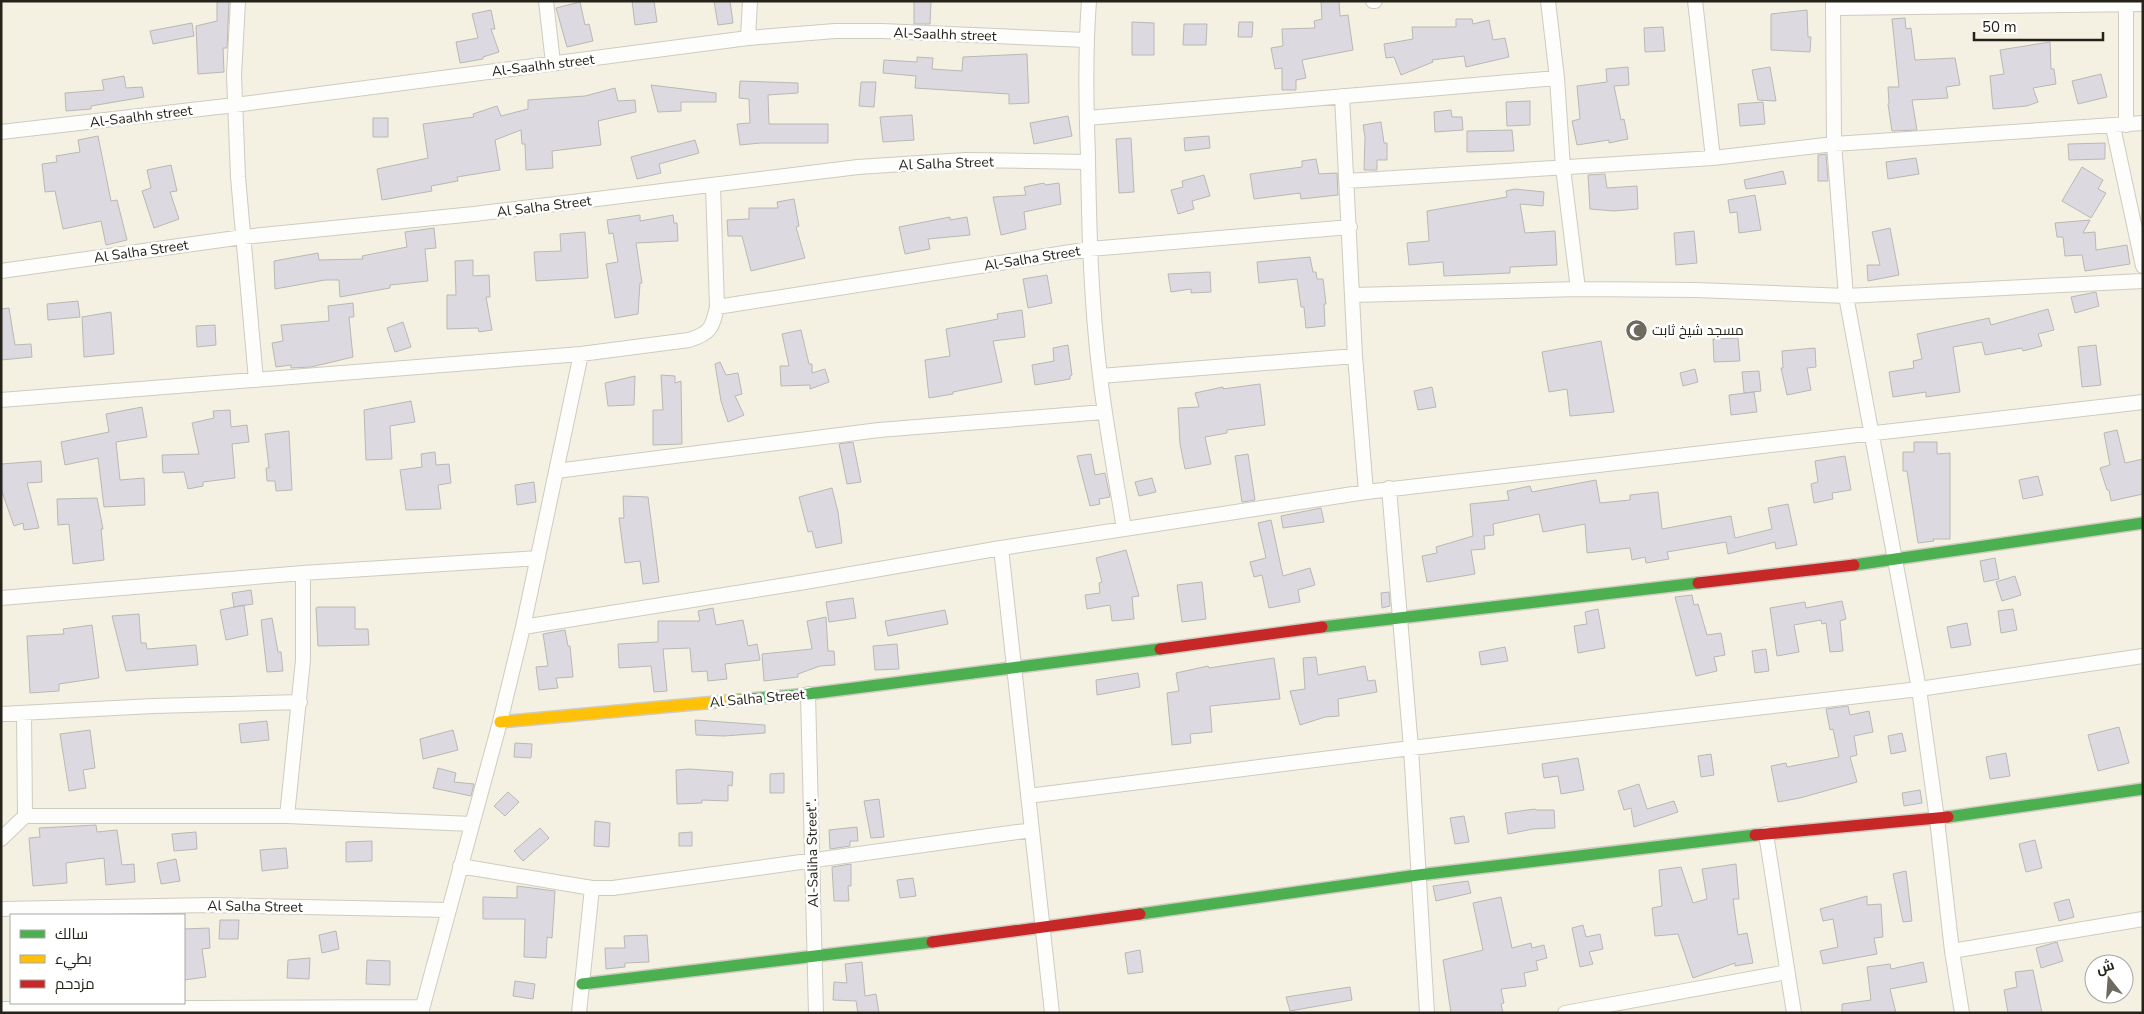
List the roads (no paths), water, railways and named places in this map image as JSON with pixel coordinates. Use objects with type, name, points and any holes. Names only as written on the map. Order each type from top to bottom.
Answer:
[{"type":"street","points":[[238,1],[234,76],[238,176],[256,380]]},
{"type":"street","points":[[546,1],[553,63]]},
{"type":"street","points":[[748,38],[750,1]]},
{"type":"street","points":[[1089,1],[1086,40],[1090,249],[1104,412],[1124,529]]},
{"type":"street","points":[[1548,1],[1557,78],[1563,168],[1578,289]]},
{"type":"street","points":[[1695,1],[1713,158]]},
{"type":"street","points":[[2126,3],[2120,126],[2142,262]]},
{"type":"street","points":[[1962,1013],[1918,689],[1846,296],[1834,144],[1833,5],[2143,4]]},
{"type":"street","name":"Al-Saalhh street","points":[[1,132],[235,105],[748,38],[835,31],[882,31],[1086,40]]},
{"type":"street","points":[[1087,118],[1557,78]]},
{"type":"street","points":[[1342,96],[1355,356],[1366,492]]},
{"type":"street","points":[[1346,180],[1713,158],[1834,144],[2143,123]]},
{"type":"street","name":"Al Salha Street","points":[[1,271],[243,237],[474,214],[816,172],[965,160],[1088,162]]},
{"type":"street","points":[[1,400],[581,354],[689,340],[704,335],[712,326],[717,307],[713,186]]},
{"type":"street","name":"Al-Salha Street","points":[[717,307],[1090,249],[1350,227]]},
{"type":"street","points":[[1353,296],[1578,289],[1696,290],[1846,296],[2143,281]]},
{"type":"street","points":[[1,1009],[421,1010],[500,722],[523,627],[581,354]]},
{"type":"street","points":[[1100,376],[1355,356]]},
{"type":"street","points":[[523,627],[805,582],[1001,548],[1389,488],[2143,402]]},
{"type":"street","points":[[556,471],[879,430],[1104,412]]},
{"type":"street","points":[[1389,488],[1411,748],[1427,1013]]},
{"type":"street","name":"Al Salha Street","points":[[500,722],[808,694],[1013,669],[1400,617],[1895,560],[2143,523]]},
{"type":"street","points":[[1001,548],[1052,1013]]},
{"type":"street","points":[[1,598],[303,574],[538,558]]},
{"type":"street","points":[[286,816],[300,702],[304,631],[303,574]]},
{"type":"street","points":[[1028,796],[1411,748],[1918,689],[2143,656]]},
{"type":"street","name":"Al-Saliha Street\".","points":[[808,694],[816,1013]]},
{"type":"street","points":[[1,714],[300,702]]},
{"type":"street","points":[[24,713],[25,816]]},
{"type":"street","points":[[582,984],[1043,928],[1418,876],[1766,834],[1937,819],[2143,789]]},
{"type":"street","points":[[1,839],[25,816],[286,816],[472,824]]},
{"type":"street","points":[[460,866],[592,888],[644,884],[812,859],[1032,830]]},
{"type":"street","points":[[1766,834],[1794,1013]]},
{"type":"street","points":[[580,1013],[592,888]]},
{"type":"street","name":"Al Salha Street","points":[[1,909],[211,905],[448,910]]},
{"type":"street","points":[[1952,950],[2143,919]]},
{"type":"street","points":[[1565,1013],[1787,972]]},
{"type":"place","name":"مسجد شيخ ثابت","points":[[1636,330]]}]
